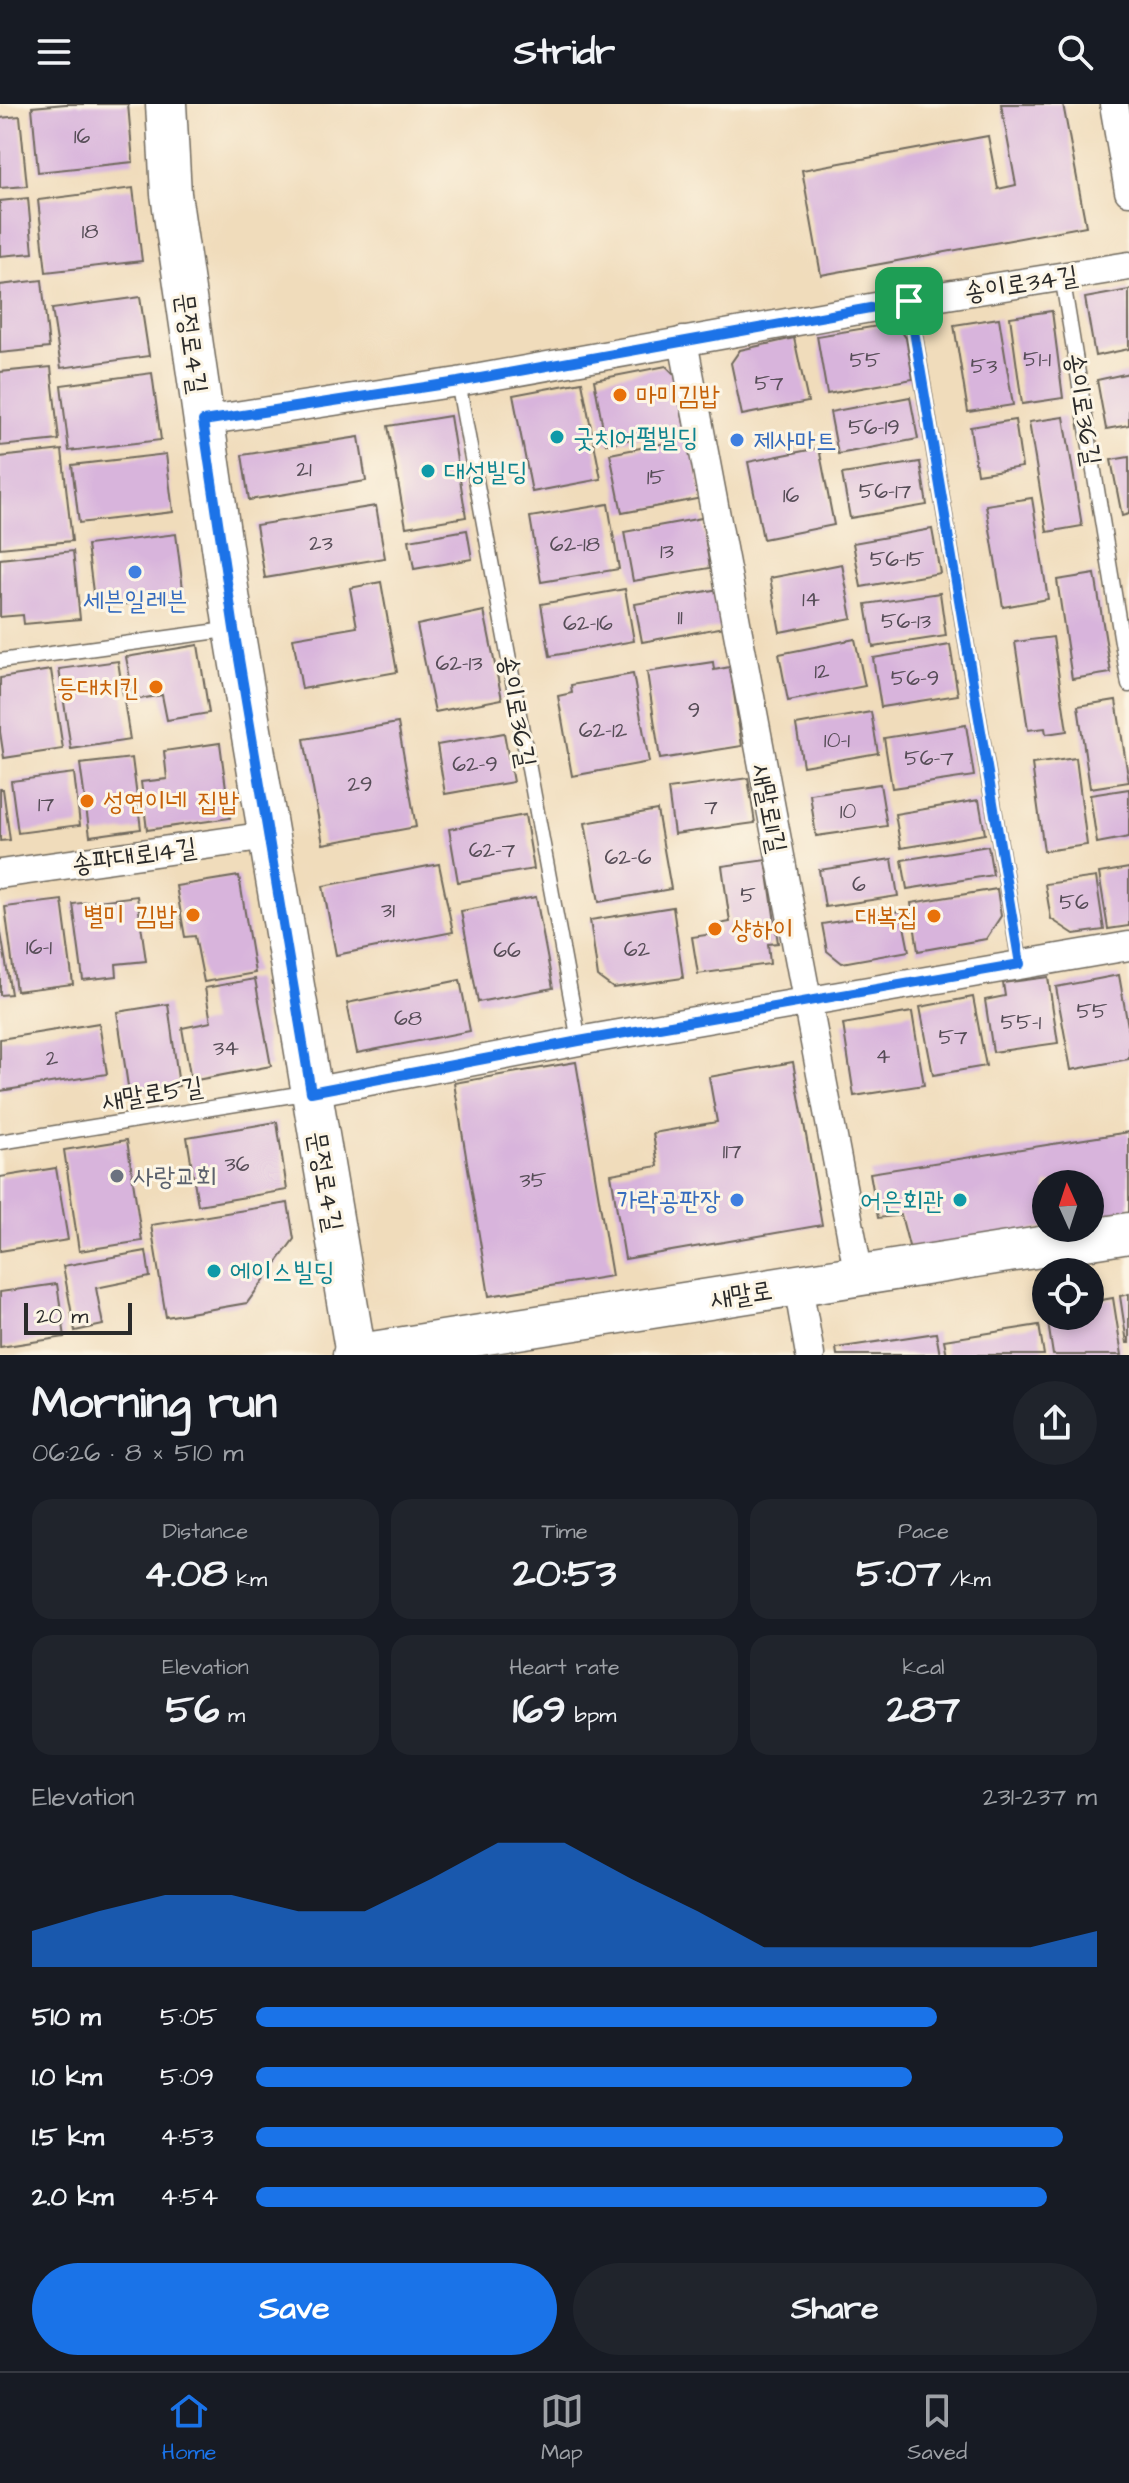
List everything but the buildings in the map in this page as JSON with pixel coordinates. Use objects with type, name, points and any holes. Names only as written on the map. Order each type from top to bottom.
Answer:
[{"type":"street","name":"문정로4길","points":[[166,104],[171,194],[234,629],[355,1355]]},
{"type":"street","points":[[1114,104],[1129,191]]},
{"type":"street","name":"송이로34길","points":[[203,421],[458,382],[909,301],[1129,266]]},
{"type":"street","name":"새말로11길","points":[[683,341],[859,1276]]},
{"type":"street","name":"송파대로14길","points":[[0,874],[267,836]]},
{"type":"street","points":[[311,1092],[579,1041],[1129,946]]},
{"type":"street","name":"새말로","points":[[355,1355],[1129,1233]]},
{"type":"street","points":[[798,1285],[810,1355]]},
{"type":"lane","name":"송이로36길","points":[[1062,276],[1129,685]]},
{"type":"lane","points":[[909,301],[1020,964]]},
{"type":"lane","name":"송이로36길","points":[[458,382],[579,1041]]},
{"type":"lane","points":[[0,661],[234,629]]},
{"type":"lane","name":"새말로5길","points":[[0,1142],[311,1092]]},
{"type":"place","name":"마미김밥","points":[[620,395]]},
{"type":"place","name":"굿치어펄빌딩","points":[[557,437]]},
{"type":"place","name":"제사마트","points":[[737,440]]},
{"type":"place","name":"대성빌딩","points":[[428,471]]},
{"type":"place","name":"세븐일레븐","points":[[135,572]]},
{"type":"place","name":"등대치킨","points":[[156,687]]},
{"type":"place","name":"성연이네 집밥","points":[[87,801]]},
{"type":"place","name":"별미 김밥","points":[[193,915]]},
{"type":"place","name":"대복집","points":[[934,916]]},
{"type":"place","name":"샹하이","points":[[715,929]]},
{"type":"place","name":"사랑교회","points":[[117,1176]]},
{"type":"place","name":"가락공판장","points":[[737,1200]]},
{"type":"place","name":"어은회관","points":[[960,1200]]},
{"type":"place","name":"에이스빌딩","points":[[214,1271]]},
{"type":"route","points":[[909,301],[1020,964],[579,1041],[311,1092],[234,629],[203,421],[458,382],[909,301]]}]
